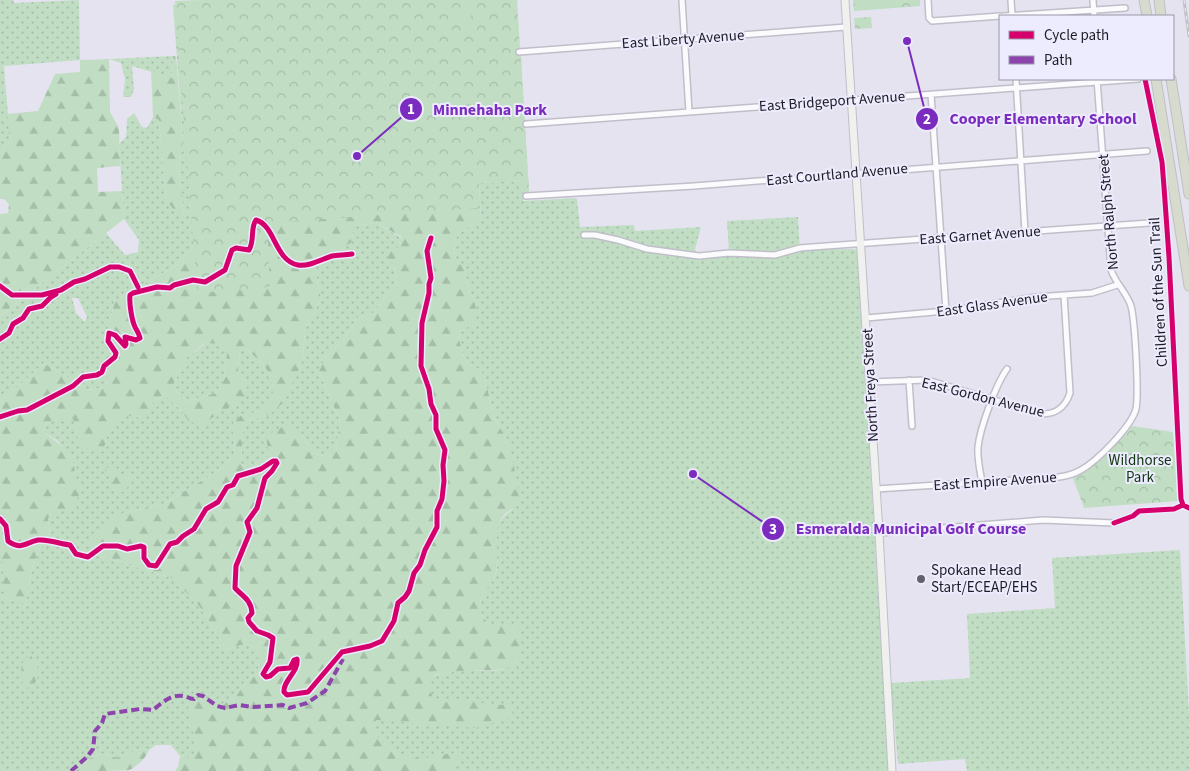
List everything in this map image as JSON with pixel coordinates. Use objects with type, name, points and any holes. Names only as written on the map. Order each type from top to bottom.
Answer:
[{"type":"highway","points":[[1144,0],[1147,15]]},
{"type":"highway","points":[[1159,0],[1161,15]]},
{"type":"highway","points":[[1156,80],[1189,286]]},
{"type":"highway","points":[[1171,80],[1189,194]]},
{"type":"street","points":[[682,0],[689,112]]},
{"type":"street","name":"North Freya Street","points":[[845,0],[870,382],[892,771]]},
{"type":"street","points":[[928,0],[930,20],[999,16]]},
{"type":"street","points":[[1011,0],[1012,15]]},
{"type":"street","points":[[1093,0],[1094,13]]},
{"type":"street","points":[[1039,15],[1094,13],[1125,8]]},
{"type":"street","name":"East Liberty Avenue","points":[[519,52],[846,27]]},
{"type":"street","points":[[1016,80],[1025,232]]},
{"type":"street","name":"East Bridgeport Avenue","points":[[526,124],[1016,88],[1097,80]]},
{"type":"street","name":"North Ralph Street","points":[[1097,80],[1111,270],[1117,285],[1128,300],[1133,315],[1137,398],[1136,409],[1127,427]]},
{"type":"street","points":[[931,94],[946,311]]},
{"type":"street","name":"East Courtland Avenue","points":[[526,196],[694,186],[1147,151]]},
{"type":"street","name":"East Garnet Avenue","points":[[584,235],[602,236],[647,249],[699,256],[729,253],[775,256],[800,248],[1149,223]]},
{"type":"street","name":"East Glass Avenue","points":[[866,318],[946,311],[1036,297],[1092,294],[1117,285]]},
{"type":"street","name":"East Gordon Avenue","points":[[870,382],[926,380],[1047,415],[1054,413],[1068,400],[1070,393],[1064,295]]},
{"type":"street","points":[[982,482],[978,448],[982,429],[999,380],[1007,369]]},
{"type":"street","points":[[909,380],[912,426]]},
{"type":"street","name":"East Empire Avenue","points":[[876,489],[1059,477],[1072,474],[1090,464],[1127,427]]},
{"type":"street","points":[[879,533],[1043,520],[1114,523]]},
{"type":"green space","points":[[0,0],[14,0],[14,3],[79,0],[80,60],[4,66],[10,140],[0,154]]},
{"type":"green space","points":[[517,0],[529,193],[523,194],[521,181],[479,183],[480,208],[267,223],[270,287],[197,293],[175,1]]},
{"type":"green space","points":[[853,0],[920,0],[920,6],[854,11]]},
{"type":"green space","points":[[854,0],[886,0],[887,8],[856,10]]},
{"type":"green space","points":[[248,1],[197,242],[177,265],[115,301],[106,336],[111,357],[106,387],[88,390],[44,363],[0,403],[0,316],[106,233],[125,255],[138,252],[139,240],[124,219],[119,144],[126,137],[127,119],[134,113],[142,127],[147,128],[153,117],[159,120],[166,200],[184,217],[179,169],[183,140],[173,5]],"holes":[[[72,298],[78,298],[87,317],[85,322],[76,313]]]},
{"type":"green space","points":[[469,5],[473,9],[470,18],[464,26],[455,24],[454,11]]},
{"type":"green space","points":[[871,17],[872,28],[855,29],[854,18]]},
{"type":"green space","points":[[521,55],[529,193],[523,194],[521,181],[479,183],[481,220],[462,231],[455,239],[453,245],[456,260],[464,268],[477,314],[475,323],[461,331],[458,336],[464,356],[469,364],[480,370],[484,376],[495,419],[506,438],[512,456],[519,493],[518,504],[501,519],[497,532],[496,572],[482,598],[480,610],[489,624],[515,624],[521,633],[521,645],[516,662],[510,667],[496,670],[456,671],[434,675],[428,684],[433,698],[513,706],[512,717],[476,728],[376,720],[375,735],[396,754],[421,759],[451,753],[459,757],[454,771],[175,771],[178,767],[180,756],[189,758],[197,751],[187,701],[204,699],[221,705],[235,698],[247,680],[259,673],[257,648],[245,644],[226,649],[200,607],[172,578],[90,553],[90,543],[105,524],[123,513],[162,505],[221,469],[235,455],[233,423],[241,416],[255,413],[267,406],[271,401],[273,391],[267,370],[248,350],[240,351],[238,371],[247,384],[247,396],[202,424],[189,422],[181,410],[164,395],[153,402],[149,415],[141,418],[124,415],[110,427],[103,451],[88,449],[80,443],[73,419],[57,419],[46,424],[43,432],[65,449],[73,463],[76,477],[83,488],[67,511],[56,510],[48,518],[50,537],[41,545],[32,569],[25,604],[5,599],[0,533],[0,403],[44,363],[88,390],[106,387],[111,357],[106,336],[115,301],[177,265],[197,242]],"holes":[[[376,223],[402,237],[400,246],[386,254],[394,266],[397,288],[389,293],[373,313],[357,318],[344,340],[326,357],[319,371],[340,421],[336,451],[321,456],[313,452],[302,434],[291,426],[284,426],[266,436],[269,456],[249,468],[241,464],[243,424],[249,420],[269,415],[284,402],[303,360],[305,329],[321,299],[314,265],[352,242],[354,226]],[[205,343],[219,344],[227,353],[224,380],[216,393],[188,401],[177,392],[174,383],[186,358]]]},
{"type":"green space","points":[[173,56],[172,78],[132,66],[134,89],[131,97],[123,97],[125,79],[121,63],[109,59]]},
{"type":"green space","points":[[173,56],[176,56],[183,140],[179,169],[184,217],[177,213],[166,200],[159,120],[153,117],[151,70],[172,78]]},
{"type":"green space","points":[[109,59],[110,112],[119,128],[120,166],[97,168],[98,192],[122,191],[124,219],[0,316],[0,214],[8,213],[9,204],[4,199],[0,199],[0,154],[10,140],[7,114],[38,111],[55,74],[80,72],[80,60]]},
{"type":"green space","points":[[522,181],[523,201],[577,199],[580,227],[634,225],[635,231],[701,227],[695,249],[697,254],[729,251],[727,221],[798,217],[800,250],[857,250],[889,771],[409,771],[396,754],[375,735],[369,695],[444,673],[470,670],[501,670],[517,661],[501,625],[489,624],[480,610],[481,599],[497,570],[496,536],[498,526],[507,513],[513,509],[506,438],[495,419],[484,376],[480,370],[469,364],[464,356],[458,335],[474,323],[474,299],[470,293],[464,268],[456,260],[453,245],[455,239],[462,231],[481,220],[479,183]]},
{"type":"green space","points":[[376,223],[402,238],[394,266],[397,288],[389,293],[373,313],[357,318],[344,340],[326,357],[319,371],[340,421],[336,451],[321,456],[313,452],[302,434],[258,464],[249,468],[241,464],[243,424],[249,420],[269,415],[303,360],[305,329],[321,299],[314,265],[352,242],[353,226]]},
{"type":"green space","points":[[206,343],[219,344],[227,353],[224,380],[216,393],[188,401],[177,392],[174,383],[186,358]]},
{"type":"green space","points":[[240,350],[248,350],[267,370],[273,385],[273,396],[264,409],[241,416],[233,423],[235,455],[221,469],[162,505],[123,513],[90,553],[172,578],[200,607],[226,649],[245,644],[257,648],[259,673],[247,680],[235,698],[221,705],[204,699],[188,702],[197,751],[189,758],[180,756],[171,745],[156,745],[149,750],[140,749],[118,758],[103,754],[90,758],[76,771],[0,771],[0,533],[25,604],[32,569],[41,545],[50,537],[48,518],[56,510],[75,478],[73,462],[58,441],[43,432],[46,424],[57,419],[73,419],[102,451],[110,427],[124,414],[141,418],[153,402],[164,395],[181,410],[189,422],[247,384],[238,371]]},
{"type":"green space","name":"Wildhorse Park","points":[[1132,426],[1173,432],[1178,501],[1084,508],[1073,478],[1092,467]]},
{"type":"green space","points":[[108,467],[124,477],[134,475],[135,479],[123,492],[116,491],[105,469]]},
{"type":"green space","points":[[1180,550],[1189,714],[1189,771],[967,771],[965,759],[898,764],[891,683],[970,678],[967,614],[1055,608],[1052,558]]},
{"type":"green space","points":[[30,654],[40,672],[33,687],[23,688],[21,665]]},
{"type":"green space","points":[[140,749],[149,750],[141,762],[129,770],[76,771],[90,758],[103,754],[118,758]]},
{"type":"railway","points":[[1184,0],[1189,36]]},
{"type":"marked path","points":[[71,771],[93,749],[95,731],[102,723],[105,714],[140,709],[153,710],[164,701],[173,697],[182,696],[194,699],[198,695],[203,696],[217,706],[225,708],[239,705],[253,707],[283,705],[289,708],[307,703],[325,691],[343,659]]},
{"type":"cycle path","name":"Children of the Sun Trail","points":[[1145,80],[1162,162],[1169,257],[1181,499],[1183,505],[1189,508]]},
{"type":"cycle path","points":[[0,417],[27,410],[73,386],[83,377],[97,375],[102,372],[104,366],[115,357],[116,353],[108,341],[109,333],[115,335],[125,346],[125,337],[136,340],[140,338],[133,321],[130,295],[157,287],[170,288],[174,285],[193,280],[205,282],[225,270],[232,250],[236,248],[249,250],[256,220],[267,229],[284,257],[298,265],[311,264],[332,256],[352,254]]},
{"type":"cycle path","points":[[0,519],[6,526],[8,541],[16,545],[20,546],[38,540],[47,540],[70,545],[76,554],[88,557],[103,546],[118,546],[127,549],[141,546],[144,547],[144,558],[149,565],[156,566],[170,544],[177,542],[194,529],[206,509],[218,502],[227,487],[233,485],[238,476],[261,469],[276,461],[277,463],[272,471],[265,478],[257,508],[247,522],[250,532],[236,566],[235,588],[250,604],[252,613],[248,618],[249,622],[257,631],[273,638],[270,662],[263,674],[266,677],[278,669],[290,668],[294,660],[297,659],[296,668],[286,684],[284,692],[287,695],[308,692],[342,652],[370,646],[382,641],[394,621],[398,603],[409,591],[414,573],[420,565],[425,550],[437,527],[437,511],[442,499],[444,481],[443,465],[445,450],[436,429],[436,415],[431,404],[429,389],[421,366],[422,323],[431,278],[427,251],[431,238]]},
{"type":"cycle path","points":[[0,286],[12,295],[42,295],[61,290],[74,282],[110,267],[119,267],[130,271],[138,287]]},
{"type":"cycle path","points":[[0,339],[9,333],[13,324],[23,318],[29,309],[42,306],[56,294]]},
{"type":"cycle path","points":[[1114,523],[1133,516],[1139,511],[1174,509],[1183,505]]},
{"type":"place","name":"Cooper Elementary School","points":[[907,41]]},
{"type":"place","name":"Minnehaha Park","points":[[357,156]]},
{"type":"place","name":"Esmeralda Municipal Golf Course","points":[[693,474]]},
{"type":"place","name":"Spokane Head Start/ECEAP/EHS","points":[[921,579]]}]
